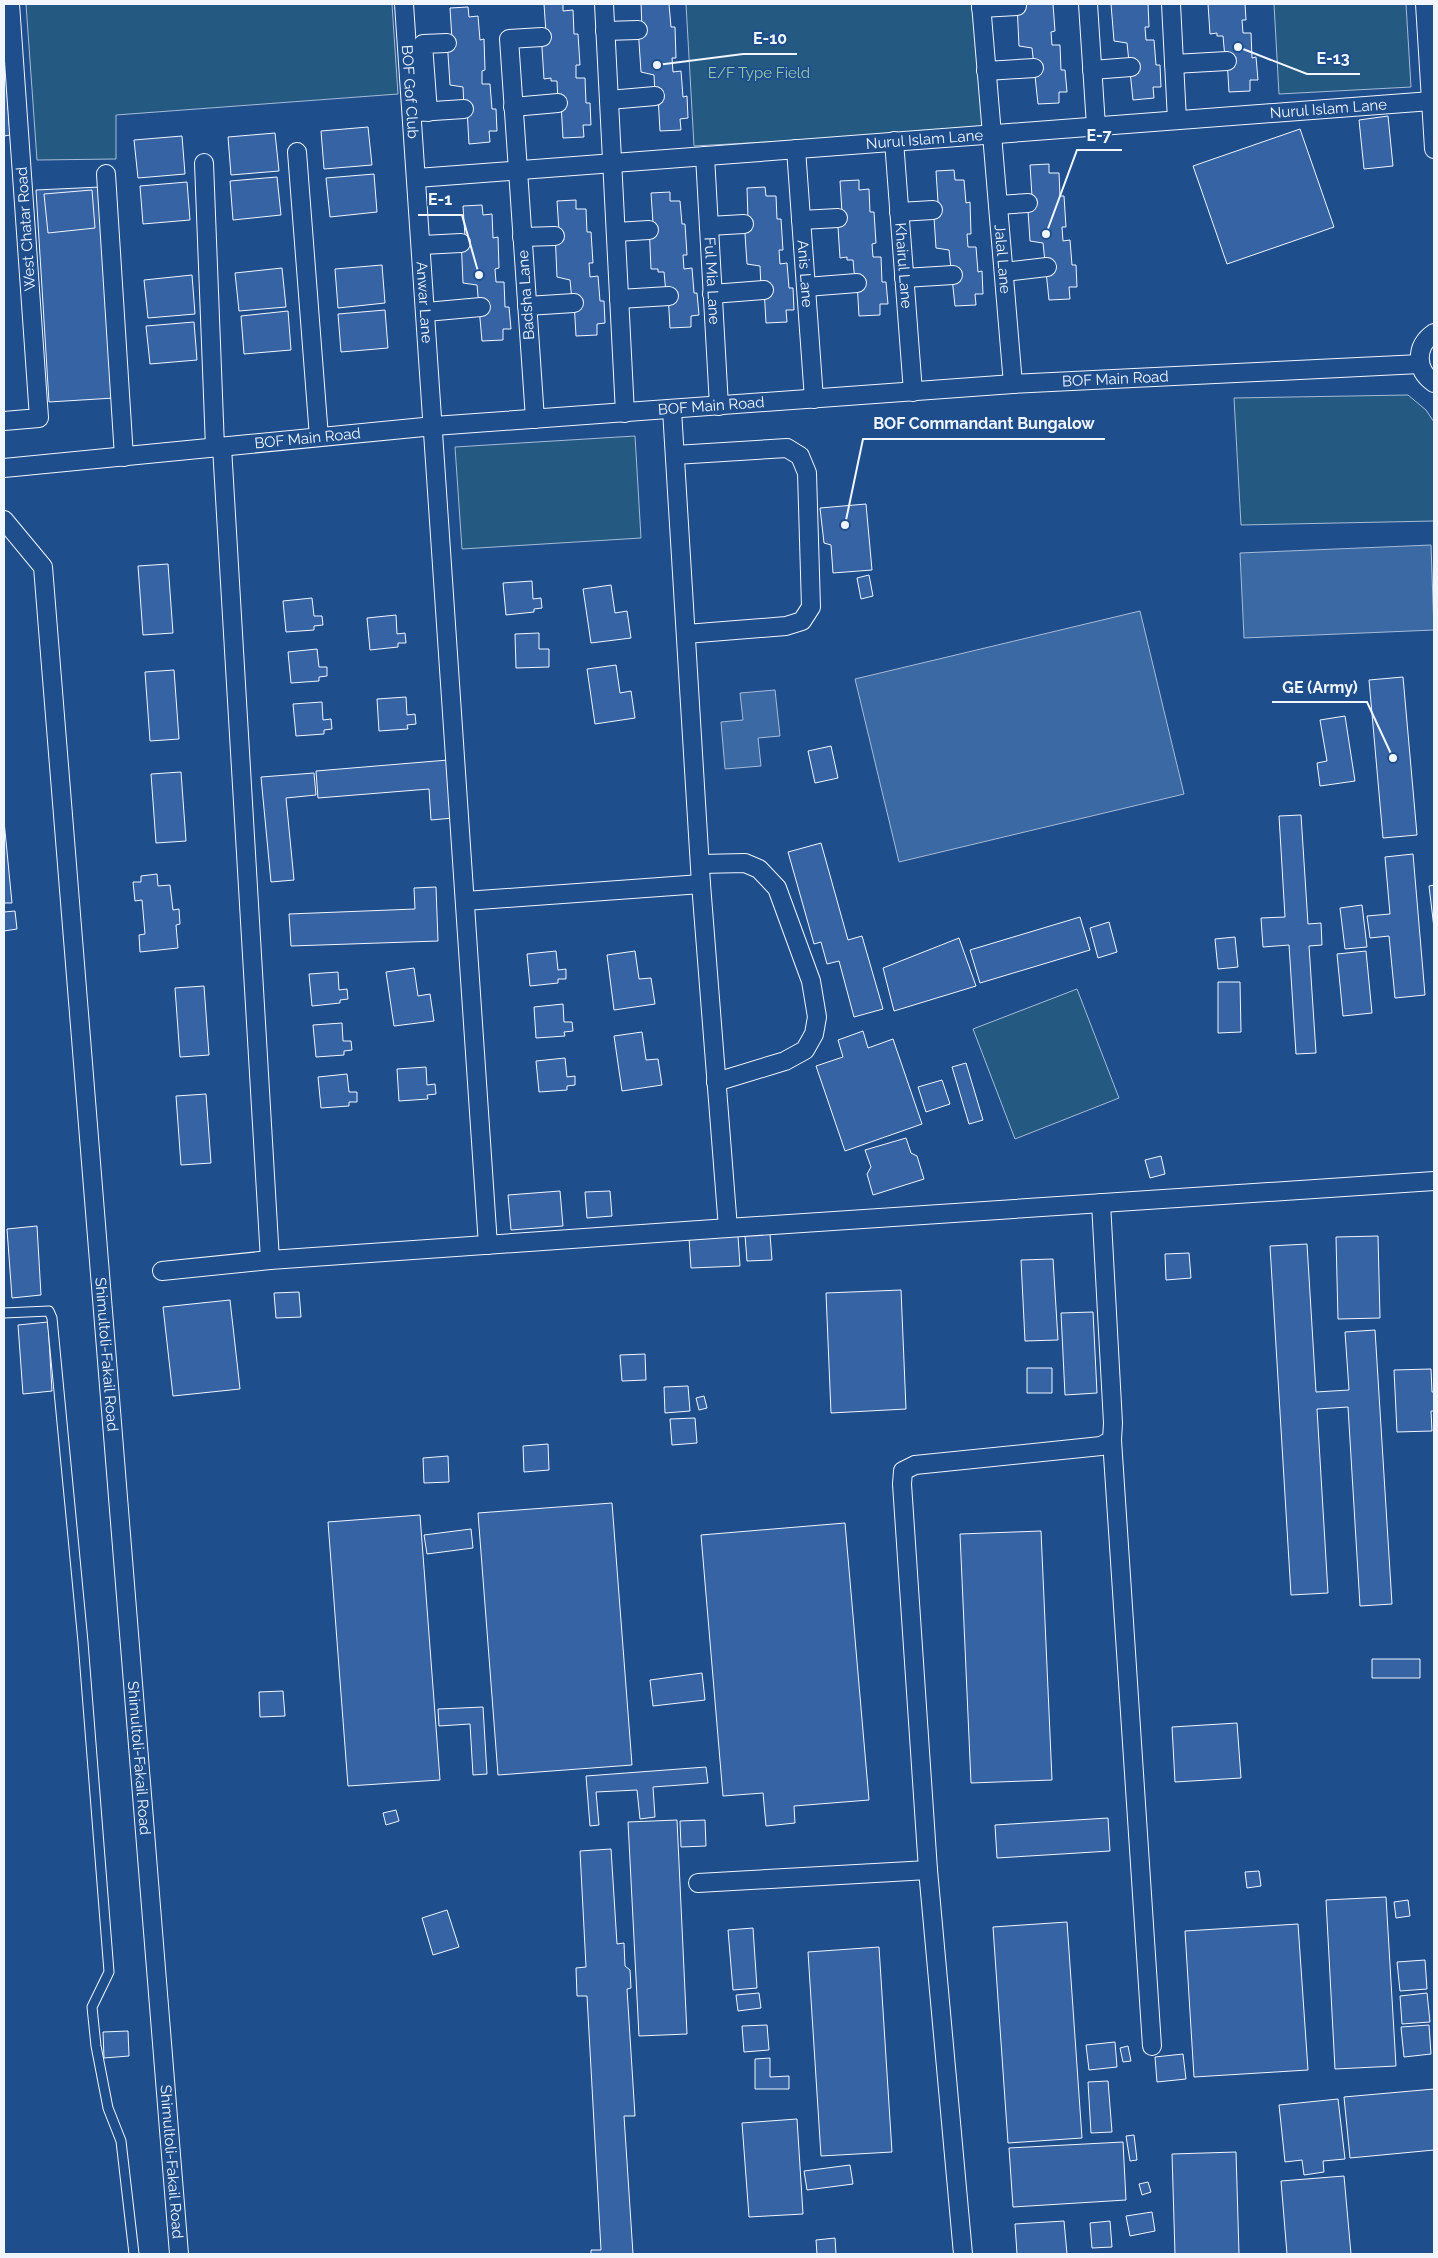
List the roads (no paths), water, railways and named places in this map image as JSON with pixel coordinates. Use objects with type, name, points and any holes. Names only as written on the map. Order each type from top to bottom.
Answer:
[{"type":"street","name":"West Chatar Road","points":[[4,421],[39,418],[10,4]]},
{"type":"street","name":"BOF Gof Club","points":[[404,4],[420,112],[417,178]]},
{"type":"street","points":[[604,4],[625,413]]},
{"type":"street","points":[[1088,4],[1096,126]]},
{"type":"street","points":[[1171,4],[1177,120]]},
{"type":"street","points":[[1425,4],[1434,148]]},
{"type":"street","points":[[981,6],[1017,6]]},
{"type":"street","name":"Jalal Lane","points":[[981,6],[1014,384]]},
{"type":"street","points":[[605,31],[638,30]]},
{"type":"street","name":"Badsha Lane","points":[[535,419],[509,39],[542,37]]},
{"type":"street","points":[[447,43],[422,44],[420,112],[464,109]]},
{"type":"street","points":[[1174,64],[1227,61]]},
{"type":"street","points":[[1092,70],[1131,67]]},
{"type":"street","points":[[986,71],[1034,68]]},
{"type":"street","points":[[609,100],[655,96]]},
{"type":"street","name":"Nurul Islam Lane","points":[[417,178],[1431,101]]},
{"type":"street","points":[[513,107],[558,103]]},
{"type":"street","name":"Khairul Lane","points":[[894,141],[914,392]]},
{"type":"street","name":"Anis Lane","points":[[796,148],[814,399]]},
{"type":"street","points":[[297,152],[319,437]]},
{"type":"street","name":"Ful Mia Lane","points":[[705,156],[718,406]]},
{"type":"street","points":[[204,163],[219,447],[270,1260]]},
{"type":"street","points":[[106,174],[124,457]]},
{"type":"street","name":"Anwar Lane","points":[[417,178],[488,1246]]},
{"type":"street","points":[[998,205],[1028,203]]},
{"type":"street","points":[[899,212],[933,210]]},
{"type":"street","points":[[801,220],[838,218]]},
{"type":"street","points":[[709,226],[744,224]]},
{"type":"street","points":[[616,232],[649,230]]},
{"type":"street","points":[[522,237],[555,236]]},
{"type":"street","points":[[422,245],[461,243]]},
{"type":"street","points":[[1004,272],[1047,267]]},
{"type":"street","points":[[904,278],[953,275]]},
{"type":"street","points":[[806,288],[857,283]]},
{"type":"street","points":[[712,294],[764,290]]},
{"type":"street","points":[[619,299],[668,296]]},
{"type":"street","points":[[527,306],[574,303]]},
{"type":"street","points":[[426,312],[480,308]]},
{"type":"street","points":[[1434,333],[1422,345],[1420,364],[1428,379],[1434,383]]},
{"type":"street","name":"BOF Main Road","points":[[4,468],[434,426],[1014,384],[1420,364]]},
{"type":"street","points":[[672,410],[701,884],[728,1228]]},
{"type":"street","points":[[675,455],[787,448],[800,456],[807,473],[811,607],[802,621],[786,626],[686,634]]},
{"type":"street","name":"Shimultoli-Fakail Road","points":[[4,520],[43,567],[179,2254]]},
{"type":"street","points":[[700,864],[745,863],[759,869],[776,888],[811,981],[817,1017],[814,1034],[805,1050],[785,1061],[716,1082]]},
{"type":"street","points":[[465,901],[701,884]]},
{"type":"street","points":[[162,1271],[270,1260],[1434,1182]]},
{"type":"street","points":[[1101,1203],[1114,1423],[1112,1440],[1152,2046]]},
{"type":"street","points":[[963,2254],[928,1870],[902,1484],[903,1471],[915,1466],[1101,1446],[1112,1440]]},
{"type":"street","points":[[698,1883],[928,1870]]},
{"type":"lane","points":[[4,1313],[42,1310],[48,1311],[52,1318],[83,1642],[109,1972],[92,2007],[96,2046],[108,2108],[121,2141],[134,2254]]},
{"type":"place","name":"E-13","points":[[1238,47]]},
{"type":"place","name":"E-10","points":[[657,65]]},
{"type":"place","name":"E-7","points":[[1046,234]]},
{"type":"place","name":"E-1","points":[[479,275]]},
{"type":"place","name":"BOF Commandant Bungalow","points":[[845,525]]},
{"type":"place","name":"GE (Army)","points":[[1393,758]]},
{"type":"park label","name":"E/F Type Field","points":[[759,73]]}]
